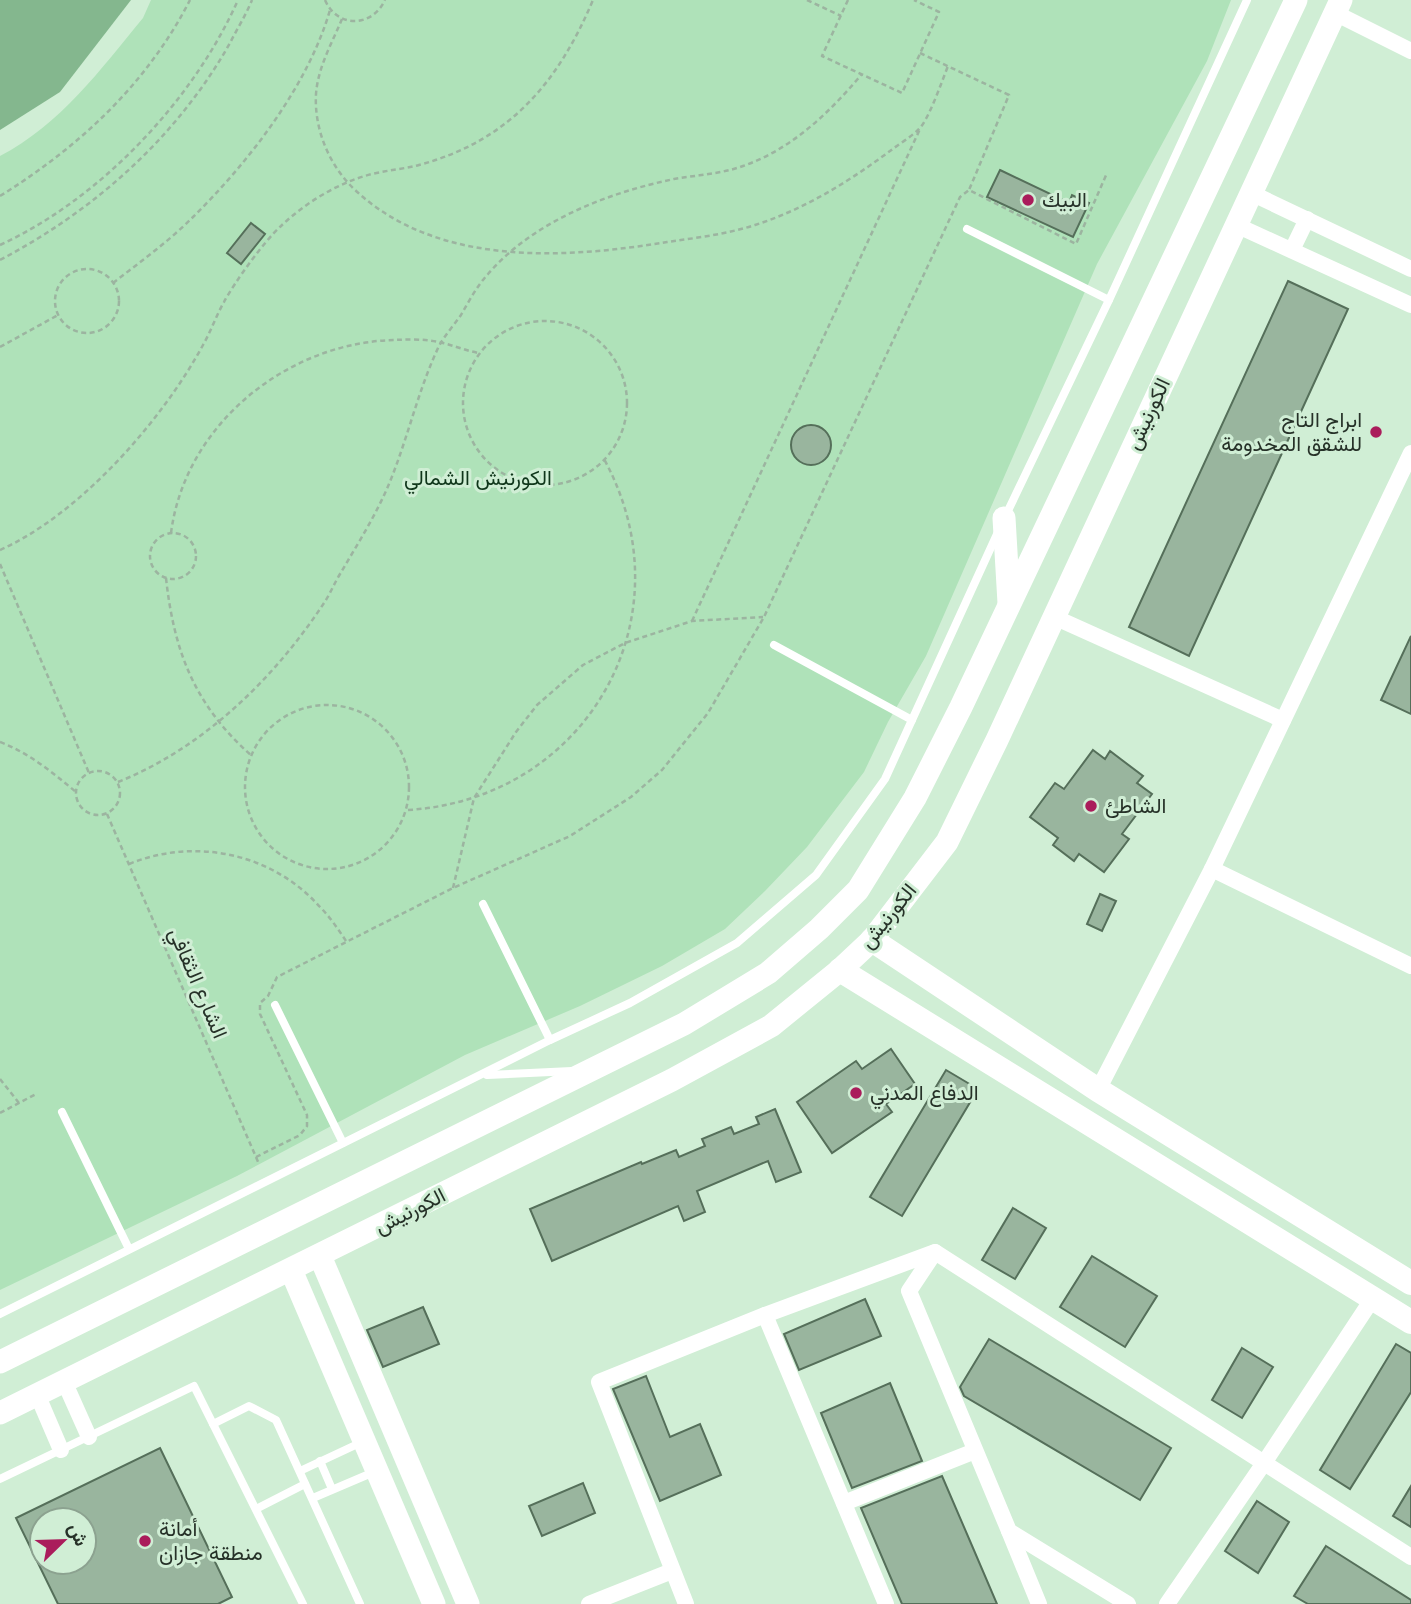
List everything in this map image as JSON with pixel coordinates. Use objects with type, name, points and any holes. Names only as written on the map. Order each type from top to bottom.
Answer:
[{"type":"main road","name":"الكورنيش","points":[[0,1362],[684,1024],[768,973],[819,929],[858,890],[915,798],[1009,606],[1296,0]]},
{"type":"main road","name":"الكورنيش","points":[[0,1413],[694,1068],[771,1026],[872,940],[947,842],[1338,7]]},
{"type":"main road","points":[[1004,519],[1009,606]]},
{"type":"main road","points":[[872,940],[1098,1090],[1411,1283]]},
{"type":"main road","points":[[839,970],[1411,1322]]},
{"type":"main road","points":[[320,1256],[468,1604]]},
{"type":"main road","points":[[291,1270],[434,1604]]},
{"type":"street","points":[[1338,7],[1411,51]]},
{"type":"street","points":[[1251,193],[1411,269]]},
{"type":"street","points":[[1292,250],[1307,219]]},
{"type":"street","points":[[1236,225],[1411,306]]},
{"type":"street","points":[[1098,1090],[1212,869],[1411,453]]},
{"type":"street","points":[[1054,617],[1283,720]]},
{"type":"street","points":[[1212,869],[1411,966]]},
{"type":"street","points":[[686,1604],[598,1382],[765,1315],[935,1252]]},
{"type":"street","points":[[935,1252],[909,1292],[1039,1604]]},
{"type":"street","points":[[935,1252],[1411,1557]]},
{"type":"street","points":[[1167,1604],[1373,1298]]},
{"type":"street","points":[[765,1315],[886,1604]]},
{"type":"street","points":[[64,1381],[89,1437]]},
{"type":"street","points":[[37,1394],[61,1450]]},
{"type":"street","points":[[844,1503],[975,1451]]},
{"type":"street","points":[[1009,1531],[1128,1604]]},
{"type":"street","points":[[589,1604],[672,1572]]},
{"type":"lane","points":[[0,1314],[550,1040],[630,1003],[737,943],[816,875],[885,779],[1247,0]]},
{"type":"lane","points":[[967,229],[1109,300]]},
{"type":"lane","points":[[774,645],[912,720]]},
{"type":"lane","points":[[483,904],[550,1040]]},
{"type":"lane","points":[[275,1004],[343,1143]]},
{"type":"lane","points":[[482,1075],[592,1070]]},
{"type":"lane","points":[[62,1112],[129,1249]]},
{"type":"lane","points":[[0,1479],[194,1386],[303,1604]]},
{"type":"lane","points":[[213,1424],[249,1406],[276,1420],[360,1604]]},
{"type":"lane","points":[[300,1471],[365,1441]]},
{"type":"lane","points":[[320,1461],[332,1489]]},
{"type":"lane","points":[[313,1498],[377,1471]]},
{"type":"lane","points":[[256,1509],[305,1484]]},
{"type":"path","points":[[0,196],[70,148],[130,90],[155,59],[190,0]]},
{"type":"path","points":[[0,245],[59,211],[114,169],[190,84],[238,0]]},
{"type":"path","points":[[0,260],[39,240],[74,216],[113,186],[157,142],[202,89],[252,0]]},
{"type":"path","points":[[325,0],[330,10],[342,19],[356,22],[370,18],[385,0]]},
{"type":"path","points":[[0,550],[43,525],[73,502],[134,443],[180,384],[203,346],[225,300],[279,227],[323,195],[348,183],[369,174],[436,159],[476,144],[505,124],[555,74],[576,38],[593,0]]},
{"type":"path","points":[[807,0],[841,16]]},
{"type":"path","points":[[848,0],[822,56],[902,93],[939,12],[914,0]]},
{"type":"path","points":[[113,282],[191,220],[230,178],[273,122],[303,72],[325,27],[330,10]]},
{"type":"path","points":[[342,19],[322,65],[316,94],[319,129],[335,168],[367,202],[426,234],[463,245],[511,252],[593,253],[663,243],[753,225],[827,194],[866,169],[920,128]]},
{"type":"path","points":[[256,1157],[300,1135],[307,1126],[307,1115],[260,1014],[260,1003],[268,996],[277,976],[453,888],[570,836],[631,797],[662,770],[708,713],[764,617],[954,209],[960,197],[969,190],[1009,95],[920,52]]},
{"type":"path","points":[[692,621],[948,66]]},
{"type":"path","points":[[118,782],[184,749],[268,675],[293,645],[325,601],[377,510],[441,342],[486,276],[511,252],[556,222],[591,204],[630,189],[722,173],[762,159],[808,130],[829,112],[862,75]]},
{"type":"path","points":[[969,190],[1076,244],[1107,173]]},
{"type":"path","points":[[86,268],[96,270],[113,282],[117,292],[116,313],[111,322],[103,328],[93,332],[72,329],[58,314],[55,293],[66,276],[86,268]]},
{"type":"path","points":[[0,347],[58,314]]},
{"type":"path","points":[[534,321],[562,323],[583,330],[595,338],[614,359],[621,372],[626,393],[626,415],[622,429],[604,459],[578,478],[547,485],[516,479],[489,462],[471,436],[464,413],[466,382],[479,353],[500,334],[520,324],[534,321]]},
{"type":"path","points":[[171,533],[177,505],[196,459],[224,420],[260,386],[301,361],[348,346],[396,340],[441,342],[479,353]]},
{"type":"path","points":[[408,810],[440,807],[474,799],[530,771],[568,740],[602,695],[625,643],[634,595],[632,545],[624,506],[604,459]]},
{"type":"path","points":[[171,533],[190,541],[195,551],[195,562],[182,578],[166,578],[152,568],[150,551],[155,541],[171,533]]},
{"type":"path","points":[[0,564],[89,773]]},
{"type":"path","points":[[166,578],[170,618],[178,649],[191,680],[217,721],[251,756]]},
{"type":"path","points":[[453,888],[474,799],[516,732],[537,705],[583,666],[625,643],[692,621],[764,617]]},
{"type":"path","points":[[319,705],[352,709],[381,726],[401,753],[408,781],[408,810],[384,847],[366,859],[332,870],[303,866],[272,848],[251,818],[245,790],[251,756],[269,729],[297,711],[319,705]]},
{"type":"path","points":[[0,742],[33,758],[76,792]]},
{"type":"path","points":[[105,772],[118,782],[121,790],[119,802],[107,814],[96,816],[85,811],[78,802],[76,792],[80,780],[89,773],[105,772]]},
{"type":"path","name":"الشارع الثقافي","points":[[107,814],[259,1164]]},
{"type":"path","points":[[129,864],[166,852],[197,850],[233,855],[272,871],[300,888],[320,906],[346,942]]},
{"type":"path","points":[[0,1079],[19,1103]]},
{"type":"path","points":[[0,1112],[36,1094]]},
{"type":"green space","name":"الكورنيش الشمالي","points":[[151,0],[1231,0],[1207,61],[1097,264],[926,656],[888,722],[864,772],[807,847],[725,929],[662,966],[580,1006],[465,1055],[237,1176],[0,1290],[0,156],[42,129],[61,112],[143,18]]},
{"type":"shaded area","points":[[0,0],[131,0],[60,92],[0,130]]},
{"type":"building","name":"البيك","points":[[1000,170],[1069,203],[1072,195],[1089,203],[1073,237],[987,197]]},
{"type":"building","points":[[251,223],[265,234],[241,264],[227,253]]},
{"type":"building","points":[[1288,281],[1348,309],[1189,656],[1129,627]]},
{"type":"building","points":[[811,425],[825,431],[831,445],[825,459],[811,465],[797,459],[791,445],[797,431]]},
{"type":"building","points":[[1411,636],[1411,714],[1381,700]]},
{"type":"building","name":"الشاطئ","points":[[1093,750],[1105,759],[1110,751],[1143,776],[1137,783],[1152,794],[1122,834],[1129,839],[1104,872],[1079,854],[1074,861],[1053,845],[1058,838],[1030,817],[1055,783],[1064,789]]},
{"type":"building","points":[[1100,894],[1116,901],[1102,931],[1087,924]]},
{"type":"building","name":"الدفاع المدني","points":[[891,1049],[915,1084],[886,1104],[892,1112],[832,1153],[797,1102],[856,1061],[862,1069]]},
{"type":"building","points":[[946,1070],[978,1089],[902,1216],[870,1197]]},
{"type":"building","points":[[775,1109],[801,1172],[776,1182],[768,1161],[697,1191],[705,1212],[684,1221],[678,1206],[552,1261],[530,1209],[641,1162],[642,1164],[676,1150],[679,1157],[705,1146],[702,1139],[731,1127],[734,1134],[759,1124],[756,1117]]},
{"type":"building","points":[[1013,1208],[1046,1228],[1015,1279],[982,1260]]},
{"type":"building","points":[[1092,1256],[1157,1296],[1125,1347],[1060,1307]]},
{"type":"building","points":[[865,1299],[881,1336],[799,1370],[784,1334]]},
{"type":"building","points":[[423,1307],[439,1344],[383,1367],[367,1330]]},
{"type":"building","points":[[989,1339],[1171,1448],[1140,1500],[964,1396],[960,1387]]},
{"type":"building","points":[[1396,1344],[1411,1353],[1411,1392],[1350,1489],[1320,1470]]},
{"type":"building","points":[[1242,1348],[1273,1367],[1242,1418],[1212,1400]]},
{"type":"building","points":[[646,1376],[670,1437],[700,1424],[721,1475],[660,1501],[613,1389]]},
{"type":"building","points":[[890,1383],[922,1461],[852,1488],[821,1413]]},
{"type":"building","name":"أمانة منطقة جازان","points":[[160,1448],[232,1597],[218,1604],[58,1604],[44,1576],[98,1576],[98,1506],[41,1506]]},
{"type":"building","points":[[942,1476],[997,1604],[902,1604],[861,1508]]},
{"type":"building","points":[[583,1483],[595,1513],[542,1536],[529,1506]]},
{"type":"building","points":[[1411,1486],[1411,1527],[1393,1516]]},
{"type":"building","points":[[1257,1501],[1289,1522],[1258,1573],[1225,1551]]},
{"type":"building","name":"أمانة منطقة جازان","points":[[28,1512],[28,1543],[16,1518]]},
{"type":"building","points":[[1326,1546],[1411,1600],[1411,1604],[1308,1604],[1294,1596]]},
{"type":"place","name":"البيك","points":[[1028,200]]},
{"type":"place","name":"ابراج التاج للشقق المخدومة","points":[[1376,432]]},
{"type":"place","name":"الشاطئ","points":[[1091,806]]},
{"type":"place","name":"الدفاع المدني","points":[[856,1093]]},
{"type":"place","name":"أمانة منطقة جازان","points":[[145,1541]]}]
